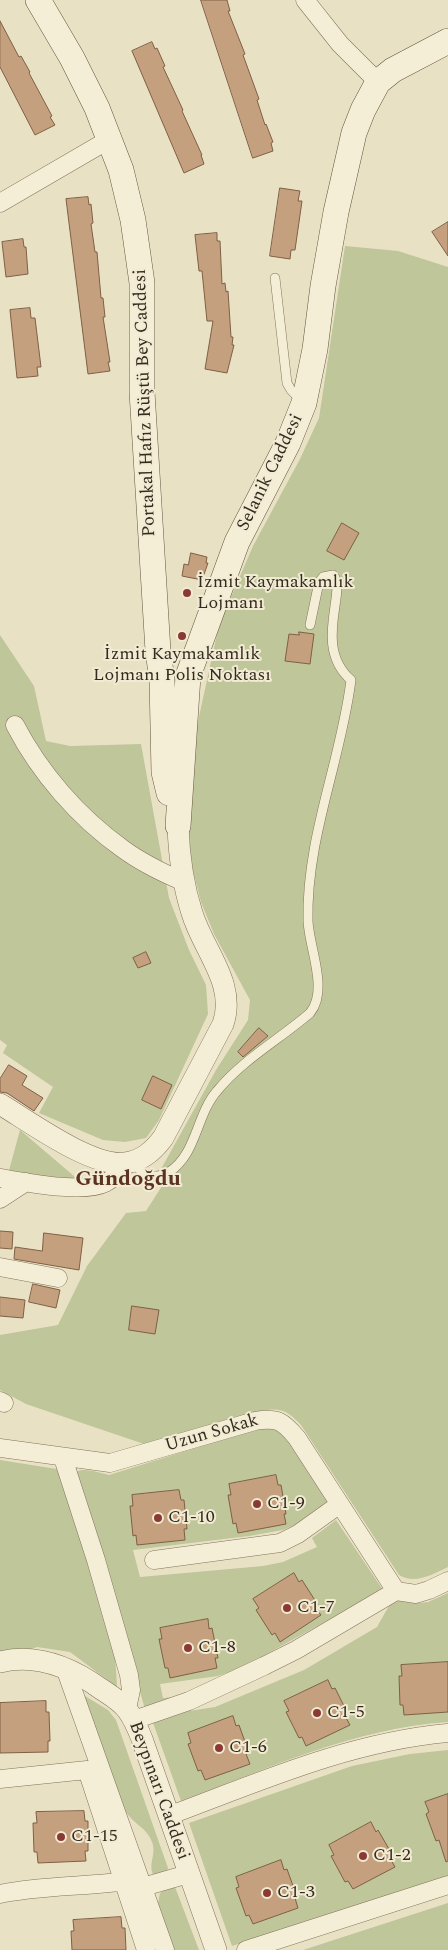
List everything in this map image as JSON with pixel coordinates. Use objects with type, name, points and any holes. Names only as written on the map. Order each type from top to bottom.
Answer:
[{"type":"main road","name":"Portakal Hafız Rüştü Bey Caddesi","points":[[40,2],[72,58],[110,138],[128,194],[141,274],[143,308],[142,392],[158,652],[162,680],[164,772],[178,826]]},
{"type":"main road","name":"Selanik Caddesi","points":[[178,826],[188,676],[237,542],[288,443],[304,403],[315,348],[323,286],[336,212],[354,133],[363,110],[378,82],[393,70],[448,41]]},
{"type":"street","points":[[305,0],[340,44],[378,82]]},
{"type":"street","points":[[0,203],[110,138]]},
{"type":"street","points":[[15,725],[37,763],[49,779],[94,825],[123,850],[159,871],[184,882]]},
{"type":"street","points":[[0,1104],[58,1140],[95,1158],[111,1162],[128,1162],[145,1156],[155,1149],[163,1138],[227,1014],[228,996],[192,916],[184,882],[178,826]]},
{"type":"street","points":[[0,1178],[82,1188],[98,1186],[112,1178],[128,1162]]},
{"type":"street","points":[[0,1199],[26,1182]]},
{"type":"street","points":[[0,1267],[58,1278]]},
{"type":"street","name":"Uzun Sokak","points":[[0,1448],[106,1463],[255,1421],[274,1419],[288,1428],[296,1438],[396,1591]]},
{"type":"street","name":"Beypınarı Caddesi","points":[[63,1458],[96,1560],[129,1675],[131,1690],[130,1714],[142,1738],[216,1950]]},
{"type":"street","points":[[154,1560],[280,1543],[298,1534],[340,1504]]},
{"type":"street","points":[[0,1662],[22,1658],[65,1668],[102,1689],[130,1714],[189,1701],[296,1650],[396,1591],[416,1594],[448,1581]]},
{"type":"street","points":[[65,1668],[135,1883],[146,1950]]},
{"type":"street","points":[[168,1816],[335,1754],[394,1740],[447,1733]]},
{"type":"street","points":[[0,1779],[87,1770],[165,1950]]},
{"type":"street","points":[[0,1894],[135,1883],[188,1874]]},
{"type":"street","points":[[246,1950],[448,1886]]},
{"type":"lane","points":[[275,278],[287,383],[304,403]]},
{"type":"lane","points":[[128,1162],[149,1176],[167,1174],[186,1153],[214,1093],[235,1073],[310,1013],[319,999],[318,977],[308,921],[309,879],[316,839],[348,705],[351,680],[340,669],[334,653],[332,622],[337,584],[336,578],[333,575],[323,577],[319,582],[310,625]]},
{"type":"green space","points":[[345,246],[398,251],[448,267],[448,1567],[418,1579],[405,1578],[399,1575],[301,1425],[292,1416],[283,1411],[273,1409],[260,1411],[147,1445],[26,1404],[0,1390],[0,1335],[58,1325],[87,1266],[126,1213],[146,1211],[162,1186],[161,1169],[216,1070],[248,1020],[250,1000],[214,934],[201,902],[190,859],[187,802],[190,758],[219,625],[253,546],[300,459],[319,418]]},
{"type":"green space","points":[[0,635],[34,686],[46,741],[70,746],[141,744],[169,898],[189,950],[206,985],[208,1014],[159,1120],[146,1138],[125,1142],[103,1140],[39,1113],[53,1087],[3,1053],[7,1045],[0,1040]]},
{"type":"green space","points":[[20,1130],[81,1182],[8,1174]]},
{"type":"green space","points":[[271,1427],[289,1440],[329,1500],[302,1522],[283,1530],[133,1550],[140,1577],[263,1566],[283,1562],[317,1547],[312,1538],[336,1520],[383,1590],[241,1668],[218,1676],[160,1684],[163,1698],[188,1696],[145,1709],[76,1472],[88,1470],[109,1475],[250,1431]]},
{"type":"green space","points":[[0,1460],[63,1470],[115,1655],[117,1687],[70,1652],[37,1647],[0,1661]]},
{"type":"green space","points":[[448,1593],[448,1722],[379,1732],[345,1741],[181,1801],[151,1717],[215,1707],[304,1670],[377,1627],[390,1604],[400,1599],[420,1603],[428,1602]]},
{"type":"green space","points":[[85,1696],[108,1710],[116,1720],[168,1868],[167,1872],[154,1876],[152,1872],[152,1842],[147,1833],[131,1819],[125,1810],[85,1701]]},
{"type":"green space","points":[[448,1750],[448,1877],[232,1946],[189,1823],[352,1766],[410,1754]]},
{"type":"green space","points":[[171,1886],[175,1887],[199,1950],[174,1950],[157,1908],[160,1893]]},
{"type":"green space","points":[[448,1903],[448,1950],[303,1950]]},
{"type":"building","points":[[201,0],[227,0],[230,11],[228,11],[245,54],[243,55],[259,99],[257,100],[273,142],[271,143],[273,151],[253,158]]},
{"type":"building","points":[[0,21],[19,57],[21,56],[30,72],[55,125],[35,135],[0,67]]},
{"type":"building","points":[[152,42],[155,49],[157,48],[165,66],[163,67],[202,155],[204,164],[184,173],[132,51]]},
{"type":"building","points":[[280,188],[300,191],[298,201],[302,201],[295,250],[291,250],[290,259],[270,256]]},
{"type":"building","points":[[88,197],[89,205],[91,204],[93,223],[91,224],[95,252],[97,252],[101,298],[103,298],[105,317],[103,317],[110,371],[88,374],[66,199]]},
{"type":"building","points":[[448,222],[448,256],[432,232]]},
{"type":"building","points":[[217,233],[217,241],[220,241],[222,284],[225,283],[226,292],[228,291],[231,337],[233,337],[232,345],[234,345],[227,373],[205,369],[213,321],[207,321],[202,271],[199,271],[195,235]]},
{"type":"building","points":[[23,239],[24,247],[26,247],[28,274],[6,277],[2,242]]},
{"type":"building","points":[[30,308],[31,318],[35,318],[41,367],[37,367],[38,376],[17,378],[10,310]]},
{"type":"building","points":[[342,523],[359,533],[344,560],[327,551]]},
{"type":"building","name":"İzmit Kaymakamlık Lojmanı","points":[[191,553],[207,557],[206,563],[208,563],[202,580],[182,576],[184,564],[188,565]]},
{"type":"building","points":[[299,632],[314,634],[310,664],[285,661],[289,634],[299,635]]},
{"type":"building","points":[[146,952],[151,963],[138,968],[133,958]]},
{"type":"building","points":[[259,1028],[268,1036],[243,1057],[238,1052]]},
{"type":"building","points":[[9,1065],[27,1076],[22,1085],[43,1098],[34,1111],[7,1093],[0,1092],[0,1079]]},
{"type":"building","points":[[153,1076],[172,1085],[161,1109],[142,1100]]},
{"type":"building","points":[[0,1231],[13,1232],[12,1249],[0,1248]]},
{"type":"building","points":[[44,1233],[83,1238],[79,1270],[14,1259],[15,1247],[42,1251]]},
{"type":"building","points":[[33,1284],[60,1290],[56,1308],[29,1302]]},
{"type":"building","points":[[0,1297],[25,1300],[23,1318],[0,1316]]},
{"type":"building","points":[[132,1306],[159,1310],[155,1334],[129,1330]]},
{"type":"building","name":"C1-9","points":[[276,1475],[278,1485],[281,1485],[286,1524],[238,1533],[236,1523],[233,1524],[228,1495],[231,1495],[229,1484]]},
{"type":"building","name":"C1-10","points":[[179,1490],[181,1500],[184,1500],[187,1529],[184,1529],[185,1540],[137,1545],[136,1535],[133,1536],[130,1506],[133,1506],[132,1495]]},
{"type":"building","name":"C1-7","points":[[294,1573],[299,1582],[302,1580],[318,1605],[315,1607],[321,1615],[280,1642],[275,1633],[272,1635],[256,1610],[259,1608],[253,1599]]},
{"type":"building","name":"C1-8","points":[[208,1619],[209,1629],[212,1628],[218,1658],[215,1658],[217,1668],[170,1678],[168,1668],[165,1668],[159,1639],[162,1639],[160,1628]]},
{"type":"building","points":[[448,1662],[448,1712],[404,1715],[403,1705],[400,1705],[399,1676],[402,1676],[401,1665]]},
{"type":"building","name":"C1-5","points":[[328,1680],[332,1689],[335,1688],[348,1714],[345,1716],[350,1725],[306,1746],[302,1737],[299,1738],[286,1712],[289,1711],[284,1701]]},
{"type":"building","points":[[46,1701],[46,1712],[49,1712],[50,1741],[48,1741],[48,1752],[0,1753],[0,1703]]},
{"type":"building","name":"C1-6","points":[[233,1716],[236,1726],[239,1725],[249,1753],[246,1754],[250,1764],[205,1780],[201,1770],[198,1771],[188,1744],[191,1743],[188,1733]]},
{"type":"building","points":[[448,1794],[448,1861],[446,1862],[439,1840],[436,1841],[426,1814],[429,1812],[425,1802]]},
{"type":"building","name":"C1-15","points":[[84,1811],[85,1821],[88,1821],[86,1861],[38,1863],[37,1852],[34,1852],[33,1823],[37,1823],[36,1812]]},
{"type":"building","name":"C1-2","points":[[371,1822],[376,1832],[378,1830],[393,1856],[390,1858],[395,1867],[353,1889],[348,1881],[345,1882],[331,1856],[334,1855],[329,1845]]},
{"type":"building","name":"C1-3","points":[[281,1860],[284,1870],[287,1869],[297,1897],[295,1898],[298,1908],[253,1924],[249,1915],[246,1916],[236,1888],[239,1887],[236,1877]]},
{"type":"building","points":[[121,1917],[122,1928],[125,1928],[126,1950],[72,1950],[71,1931],[74,1931],[73,1920]]},
{"type":"place","name":"İzmit Kaymakamlık Lojmanı","points":[[187,593]]},
{"type":"place","name":"İzmit Kaymakamlık Lojmanı Polis Noktası","points":[[182,636]]},
{"type":"place","name":"C1-9","points":[[257,1504]]},
{"type":"place","name":"C1-10","points":[[158,1518]]},
{"type":"place","name":"C1-7","points":[[287,1608]]},
{"type":"place","name":"C1-8","points":[[188,1648]]},
{"type":"place","name":"C1-5","points":[[317,1713]]},
{"type":"place","name":"C1-6","points":[[219,1748]]},
{"type":"place","name":"C1-15","points":[[61,1837]]},
{"type":"place","name":"C1-2","points":[[363,1856]]},
{"type":"place","name":"C1-3","points":[[267,1893]]},
{"type":"district","name":"Gündoğdu","points":[[128,1181]]}]
